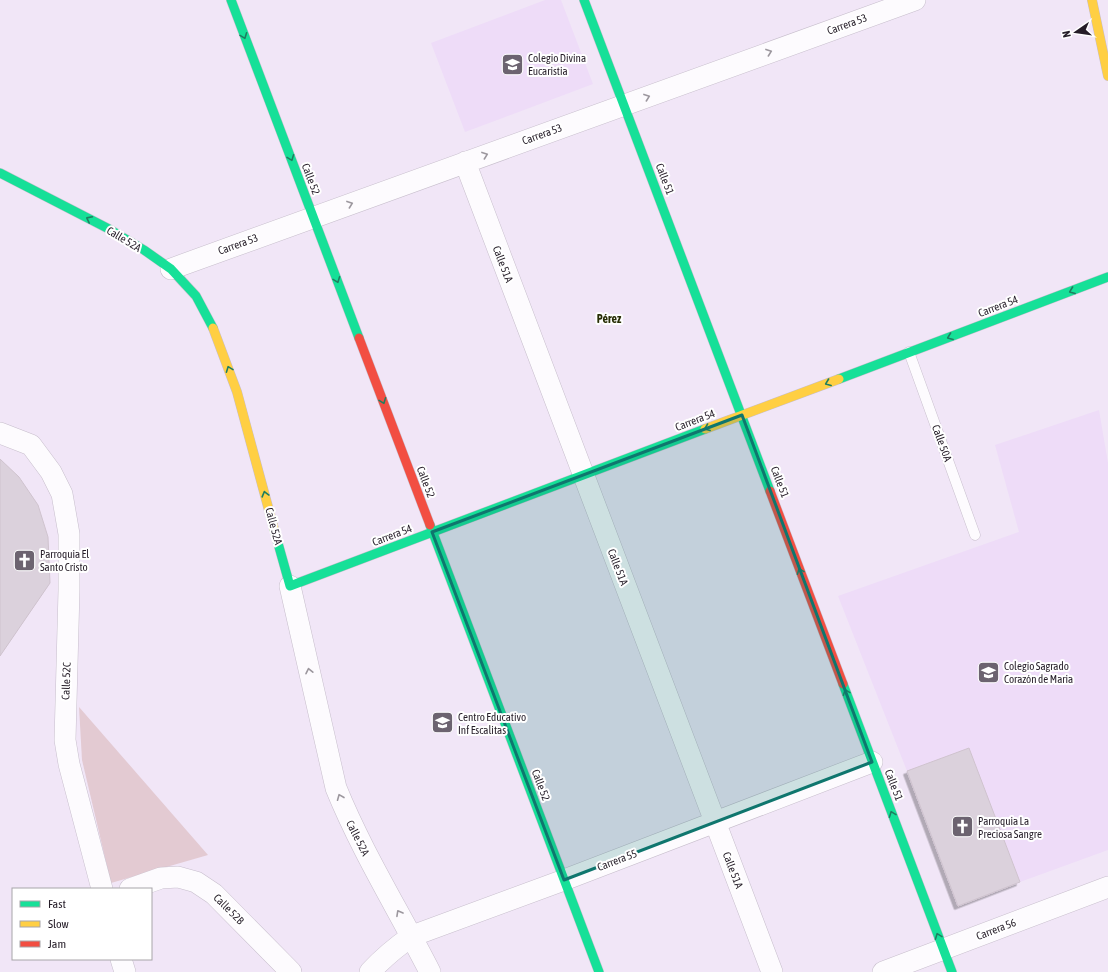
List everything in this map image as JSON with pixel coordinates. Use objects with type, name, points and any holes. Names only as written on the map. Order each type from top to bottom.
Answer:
[{"type":"street","name":"Calle 52","points":[[231,0],[599,972]]},
{"type":"street","name":"Calle 51","points":[[584,0],[952,972]]},
{"type":"street","name":"Carrera 53","points":[[171,269],[914,0]]},
{"type":"street","points":[[1092,0],[1108,76]]},
{"type":"street","name":"Calle 51A","points":[[465,162],[772,972]]},
{"type":"street","name":"Calle 52A","points":[[0,173],[109,229],[144,250],[171,269],[196,296],[210,321],[237,392],[290,586],[330,768],[336,788],[348,818],[430,972]]},
{"type":"street","name":"Carrera 54","points":[[290,586],[1108,277]]},
{"type":"street","name":"Calle 52C","points":[[0,432],[31,445],[51,472],[62,494],[69,534],[65,740],[69,764],[102,888]]},
{"type":"street","name":"Carrera 55","points":[[370,972],[396,947],[412,936],[564,880],[872,762]]},
{"type":"street","name":"Calle 52B","points":[[133,888],[161,878],[178,877],[196,882],[214,894],[290,972]]},
{"type":"street","name":"Carrera 56","points":[[883,972],[1108,887]]},
{"type":"street","points":[[121,960],[125,972]]},
{"type":"lane","name":"Calle 50A","points":[[909,352],[975,535]]},
{"type":"highlighted area","points":[[742,415],[872,762],[564,880],[432,532]]},
{"type":"shaded area","name":"Colegio Divina Eucaristia","points":[[545,0],[561,0],[593,84],[465,132],[431,43]]},
{"type":"shaded area","name":"Colegio Sagrado Corazón de Maria","points":[[1099,410],[1108,463],[1108,850],[1020,882],[969,748],[907,771],[838,596],[1019,532],[995,445]]},
{"type":"shaded area","points":[[79,707],[208,855],[111,883],[82,760]]},
{"type":"building","name":"Parroquia El Santo Cristo","points":[[0,459],[19,477],[38,505],[48,537],[50,583],[0,656]]},
{"type":"building","name":"Parroquia La Preciosa Sangre","points":[[969,748],[1020,882],[958,906],[907,771]]},
{"type":"traffic: fast","points":[[231,0],[359,338]]},
{"type":"traffic: fast","points":[[584,0],[770,491]]},
{"type":"traffic: fast","points":[[0,173],[109,229],[144,250],[171,269],[196,296],[213,328]]},
{"type":"traffic: fast","points":[[839,379],[1108,277]]},
{"type":"traffic: fast","points":[[274,529],[290,586],[705,429]]},
{"type":"traffic: fast","points":[[430,525],[599,972]]},
{"type":"traffic: fast","points":[[843,684],[952,972]]},
{"type":"traffic: slow","points":[[1092,0],[1108,76]]},
{"type":"traffic: slow","points":[[213,328],[237,392],[274,529]]},
{"type":"traffic: slow","points":[[705,429],[839,379]]},
{"type":"traffic: jam","points":[[359,338],[430,525]]},
{"type":"traffic: jam","points":[[770,491],[843,684]]},
{"type":"place","name":"Colegio Divina Eucaristia","points":[[512,64]]},
{"type":"place","name":"Parroquia El Santo Cristo","points":[[24,560]]},
{"type":"place","name":"Colegio Sagrado Corazón de Maria","points":[[988,672]]},
{"type":"place","name":"Centro Educativo Inf Escalitas","points":[[443,723]]},
{"type":"place","name":"Parroquia La Preciosa Sangre","points":[[963,827]]},
{"type":"district","name":"Pérez","points":[[609,319]]}]
